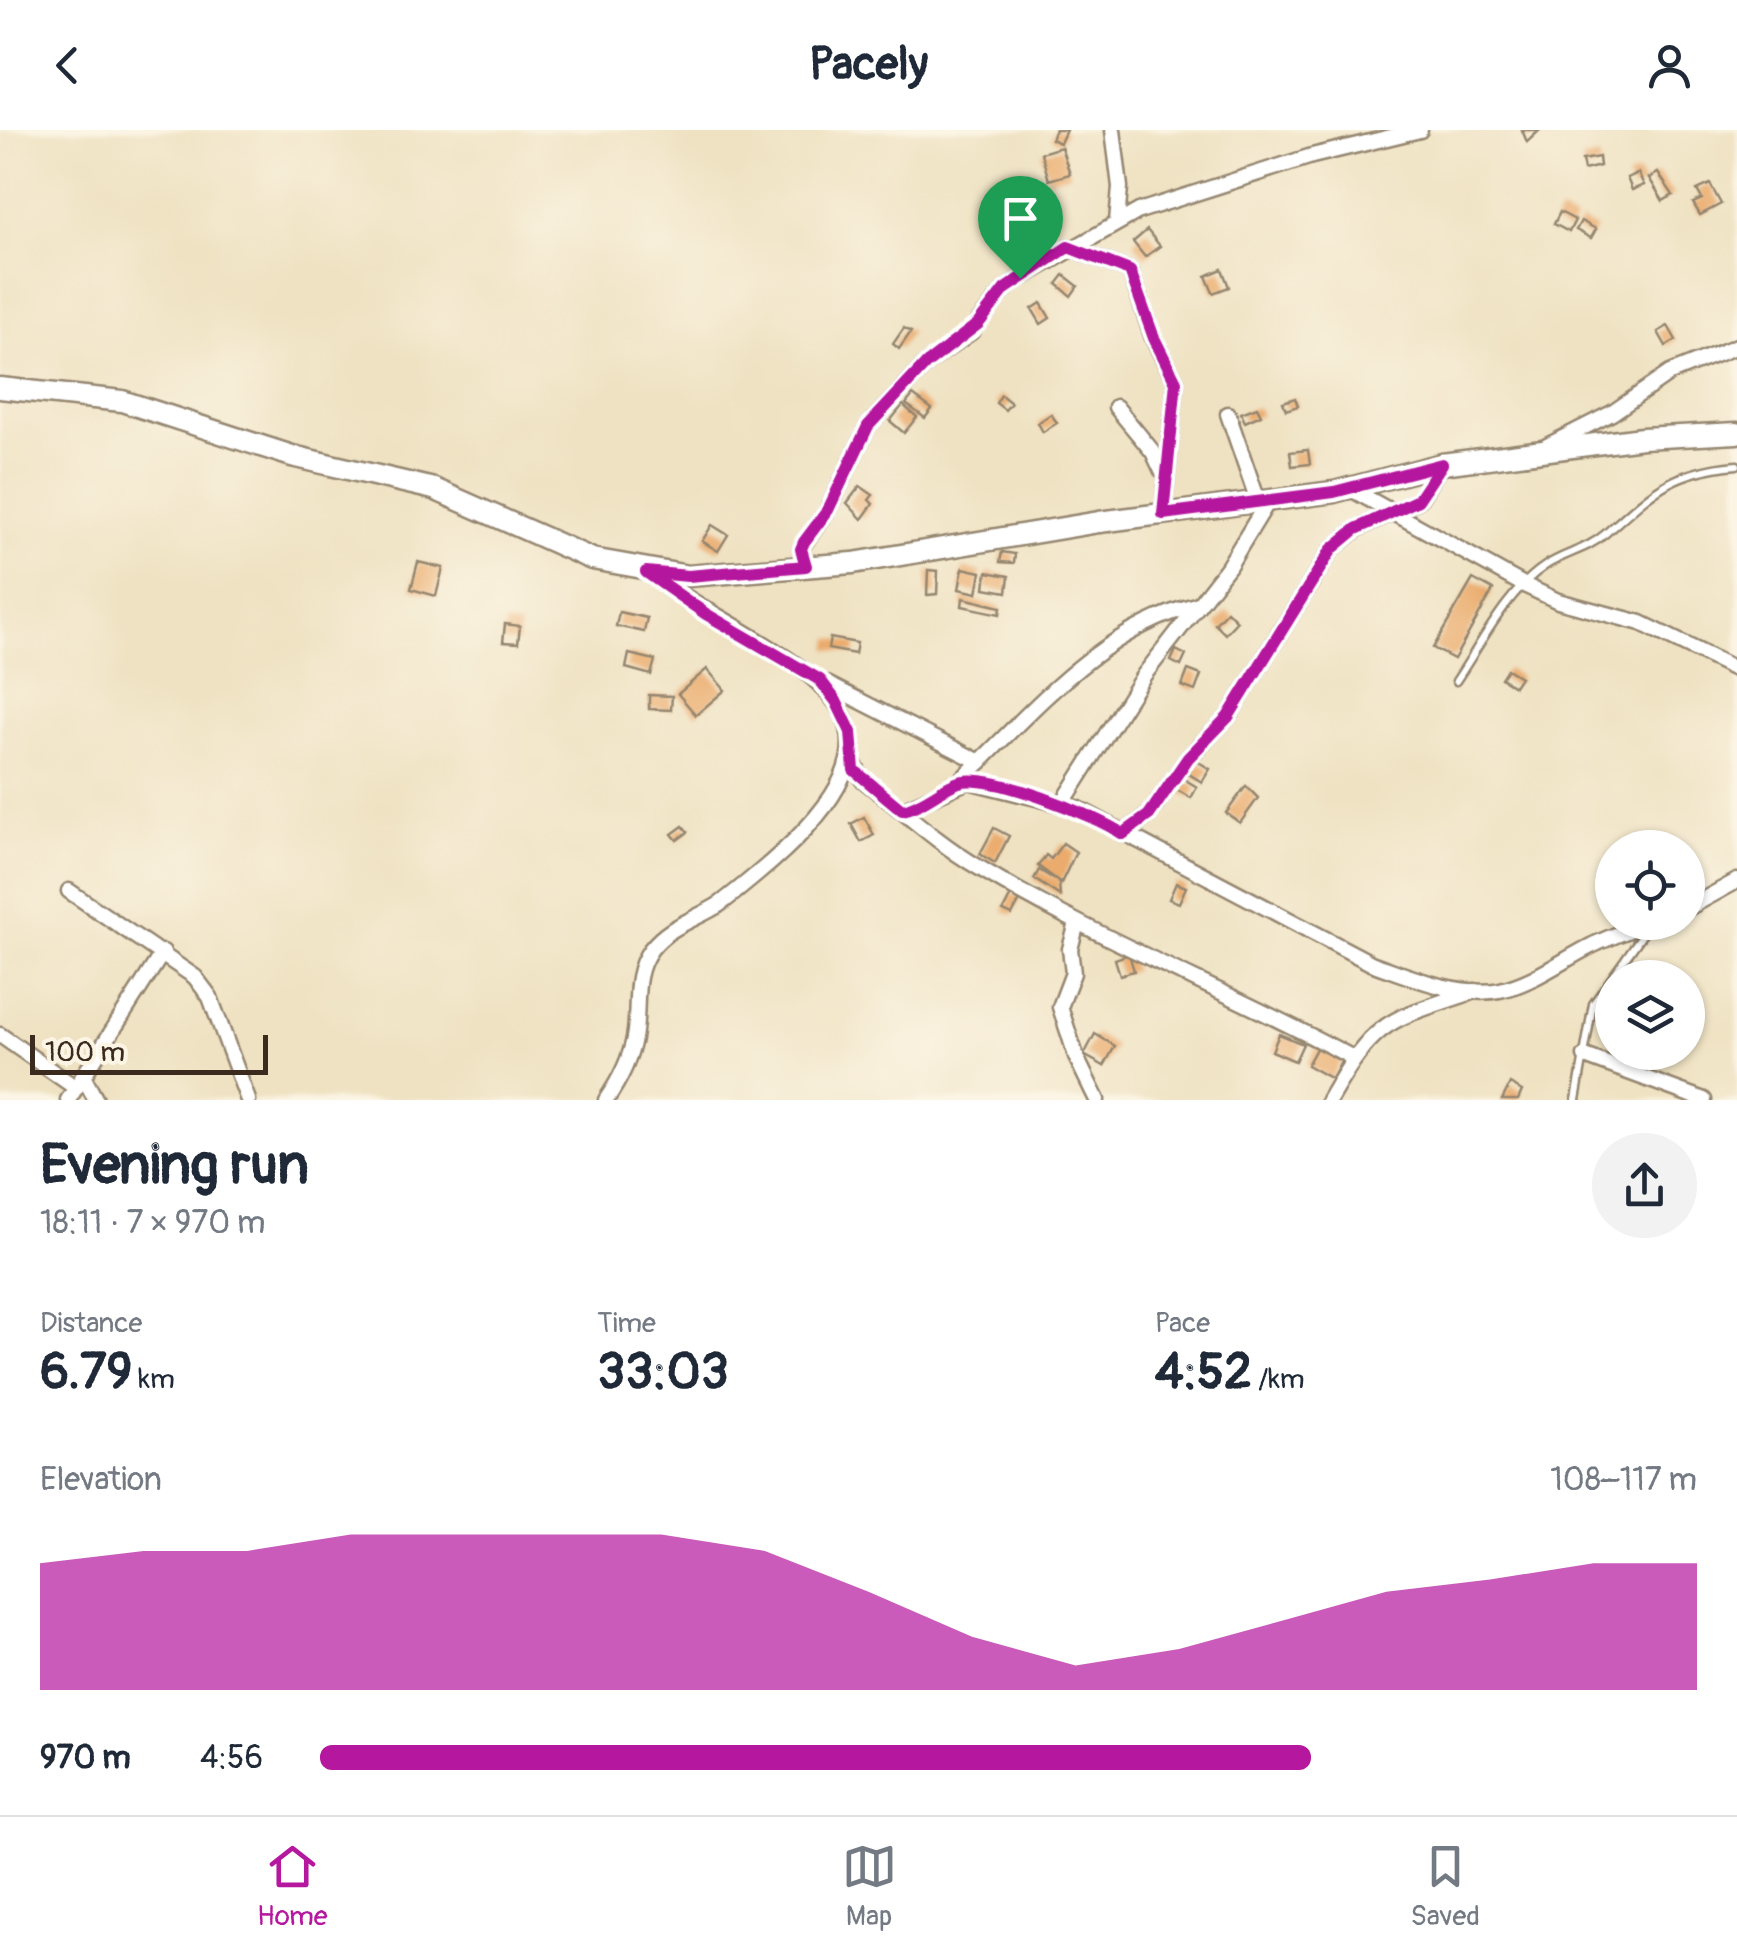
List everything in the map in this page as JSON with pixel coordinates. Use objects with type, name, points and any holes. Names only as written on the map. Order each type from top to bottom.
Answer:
[{"type":"street","points":[[1113,130],[1120,188],[1117,222]]},
{"type":"street","points":[[806,566],[801,549],[804,542],[828,510],[868,426],[926,364],[978,324],[1005,289],[1068,247],[1172,199],[1312,156],[1420,130]]},
{"type":"street","points":[[1068,247],[1120,265],[1136,281],[1154,338],[1176,382],[1163,476],[1163,514]]},
{"type":"street","points":[[1538,451],[1612,414],[1670,372],[1737,346]]},
{"type":"street","points":[[0,388],[122,401],[292,456],[434,489],[540,540],[592,559],[646,572],[688,576],[806,566],[1263,503],[1349,488],[1442,464],[1737,432]]},
{"type":"street","points":[[1116,408],[1153,452],[1163,476]]},
{"type":"street","points":[[1228,414],[1263,503]]},
{"type":"street","points":[[1123,834],[1149,815],[1188,758],[1228,717],[1332,549],[1356,529],[1418,500],[1442,464]]},
{"type":"street","points":[[1349,488],[1524,585],[1558,600],[1641,623],[1737,670]]},
{"type":"street","points":[[1062,804],[1144,675],[1228,567],[1263,503]]},
{"type":"street","points":[[646,572],[706,614],[820,680],[980,762]]},
{"type":"street","points":[[902,810],[958,782],[1092,654],[1169,611],[1199,604]]},
{"type":"street","points":[[820,680],[851,732],[851,758],[858,774],[976,866],[1077,923],[1244,1000],[1353,1058]]},
{"type":"street","points":[[606,1100],[618,1083],[634,1039],[640,968],[651,949],[674,926],[719,904],[783,851],[813,820],[851,758]]},
{"type":"street","points":[[958,782],[977,782],[1062,804],[1371,963],[1414,978],[1475,991],[1499,990],[1538,976],[1606,940]]},
{"type":"street","points":[[1705,899],[1737,881]]},
{"type":"street","points":[[69,891],[184,966],[210,997],[248,1100]]},
{"type":"street","points":[[1077,923],[1070,948],[1073,974],[1060,1007],[1076,1059],[1097,1100]]},
{"type":"street","points":[[76,1088],[162,952]]},
{"type":"street","points":[[1330,1100],[1353,1058],[1386,1023],[1475,991]]},
{"type":"street","points":[[0,1035],[96,1100]]},
{"type":"street","points":[[1584,1056],[1704,1100]]},
{"type":"lane","points":[[1456,681],[1524,585],[1545,566],[1606,534],[1643,497],[1692,473],[1737,465]]},
{"type":"lane","points":[[1576,1100],[1593,1004],[1637,940]]},
{"type":"building","points":[[1055,130],[1066,130],[1060,143],[1051,139]]},
{"type":"building","points":[[1522,130],[1540,130],[1527,142]]},
{"type":"building","points":[[1061,147],[1070,174],[1049,180],[1041,153]]},
{"type":"building","points":[[1599,157],[1600,166],[1584,170],[1582,160]]},
{"type":"building","points":[[1638,173],[1644,185],[1632,190],[1627,178]]},
{"type":"building","points":[[1658,173],[1673,195],[1663,201],[1649,178]]},
{"type":"building","points":[[1710,184],[1721,204],[1700,215],[1693,203],[1702,199],[1697,190]]},
{"type":"building","points":[[1037,194],[1060,209],[1047,228],[1025,213]]},
{"type":"building","points":[[1560,212],[1575,220],[1569,232],[1554,224]]},
{"type":"building","points":[[1581,221],[1596,229],[1591,238],[1576,230]]},
{"type":"building","points":[[1147,230],[1160,246],[1145,257],[1133,242]]},
{"type":"building","points":[[1222,269],[1229,287],[1213,293],[1206,276]]},
{"type":"building","points":[[1064,275],[1078,286],[1071,296],[1057,284]]},
{"type":"building","points":[[1041,303],[1050,318],[1041,324],[1032,309]]},
{"type":"building","points":[[1668,326],[1676,340],[1666,346],[1658,332]]},
{"type":"building","points":[[904,328],[911,332],[899,349],[893,344]]},
{"type":"building","points":[[913,395],[932,409],[925,418],[906,404]]},
{"type":"building","points":[[1001,395],[1011,403],[1005,410],[996,403]]},
{"type":"building","points":[[1295,398],[1298,406],[1286,410],[1283,402]]},
{"type":"building","points":[[903,405],[917,417],[904,433],[890,421]]},
{"type":"building","points":[[1257,407],[1261,415],[1245,422],[1241,413]]},
{"type":"building","points":[[1051,414],[1057,423],[1043,432],[1038,423]]},
{"type":"building","points":[[1308,450],[1310,464],[1292,466],[1290,452]]},
{"type":"building","points":[[860,486],[873,495],[869,500],[873,504],[862,519],[847,503]]},
{"type":"building","points":[[712,525],[728,535],[718,551],[702,541]]},
{"type":"building","points":[[1002,552],[1015,554],[1014,563],[1000,562]]},
{"type":"building","points":[[418,562],[443,568],[436,596],[411,589]]},
{"type":"building","points":[[963,568],[981,572],[977,593],[959,589]]},
{"type":"building","points":[[928,570],[938,571],[937,594],[927,595]]},
{"type":"building","points":[[987,572],[1009,576],[1007,592],[985,588]]},
{"type":"building","points":[[1473,579],[1493,590],[1454,659],[1433,648]]},
{"type":"building","points":[[963,598],[1001,607],[1000,614],[962,606]]},
{"type":"building","points":[[1227,611],[1237,621],[1225,634],[1215,624]]},
{"type":"building","points":[[619,612],[647,618],[644,632],[616,626]]},
{"type":"building","points":[[505,624],[520,626],[518,643],[503,642]]},
{"type":"building","points":[[830,638],[857,643],[855,654],[828,649]]},
{"type":"building","points":[[1176,650],[1186,655],[1181,666],[1171,661]]},
{"type":"building","points":[[629,654],[655,660],[651,675],[626,668]]},
{"type":"building","points":[[707,669],[725,690],[696,715],[678,694]]},
{"type":"building","points":[[1507,669],[1520,677],[1514,686],[1501,678]]},
{"type":"building","points":[[1188,670],[1201,675],[1195,691],[1182,686]]},
{"type":"building","points":[[649,695],[672,696],[671,710],[649,709]]},
{"type":"building","points":[[1192,758],[1210,769],[1202,782],[1184,771]]},
{"type":"building","points":[[1179,776],[1197,787],[1191,798],[1172,787]]},
{"type":"building","points":[[1246,786],[1258,798],[1240,823],[1226,813]]},
{"type":"building","points":[[864,817],[874,835],[861,842],[851,824]]},
{"type":"building","points":[[683,826],[688,832],[677,840],[672,834]]},
{"type":"building","points":[[994,828],[1009,836],[995,863],[980,854]]},
{"type":"building","points":[[1063,843],[1076,852],[1061,883],[1038,866],[1046,855],[1051,859]]},
{"type":"building","points":[[1039,870],[1059,882],[1060,896],[1034,879]]},
{"type":"building","points":[[1176,883],[1186,887],[1179,903],[1169,899]]},
{"type":"building","points":[[1012,893],[1021,898],[1012,915],[1003,911]]},
{"type":"building","points":[[1129,954],[1134,971],[1120,975],[1115,959]]},
{"type":"building","points":[[1095,1034],[1115,1046],[1104,1066],[1084,1055]]},
{"type":"building","points":[[1279,1034],[1303,1044],[1295,1061],[1272,1051]]},
{"type":"building","points":[[1318,1045],[1343,1058],[1332,1079],[1307,1065]]},
{"type":"building","points":[[1510,1084],[1522,1091],[1518,1100],[1502,1100]]},
{"type":"route","points":[[1068,247],[1130,271],[1154,338],[1176,382],[1163,476],[1163,514],[1334,492],[1442,464],[1427,492],[1418,500],[1356,529],[1332,549],[1228,717],[1188,758],[1149,815],[1123,834],[1077,808],[968,781],[958,782],[902,810],[854,770],[851,732],[820,680],[706,614],[646,572],[688,576],[806,566],[801,549],[804,542],[828,510],[856,444],[868,426],[898,399],[926,364],[971,332],[1005,289],[1020,278],[1068,247]]}]
